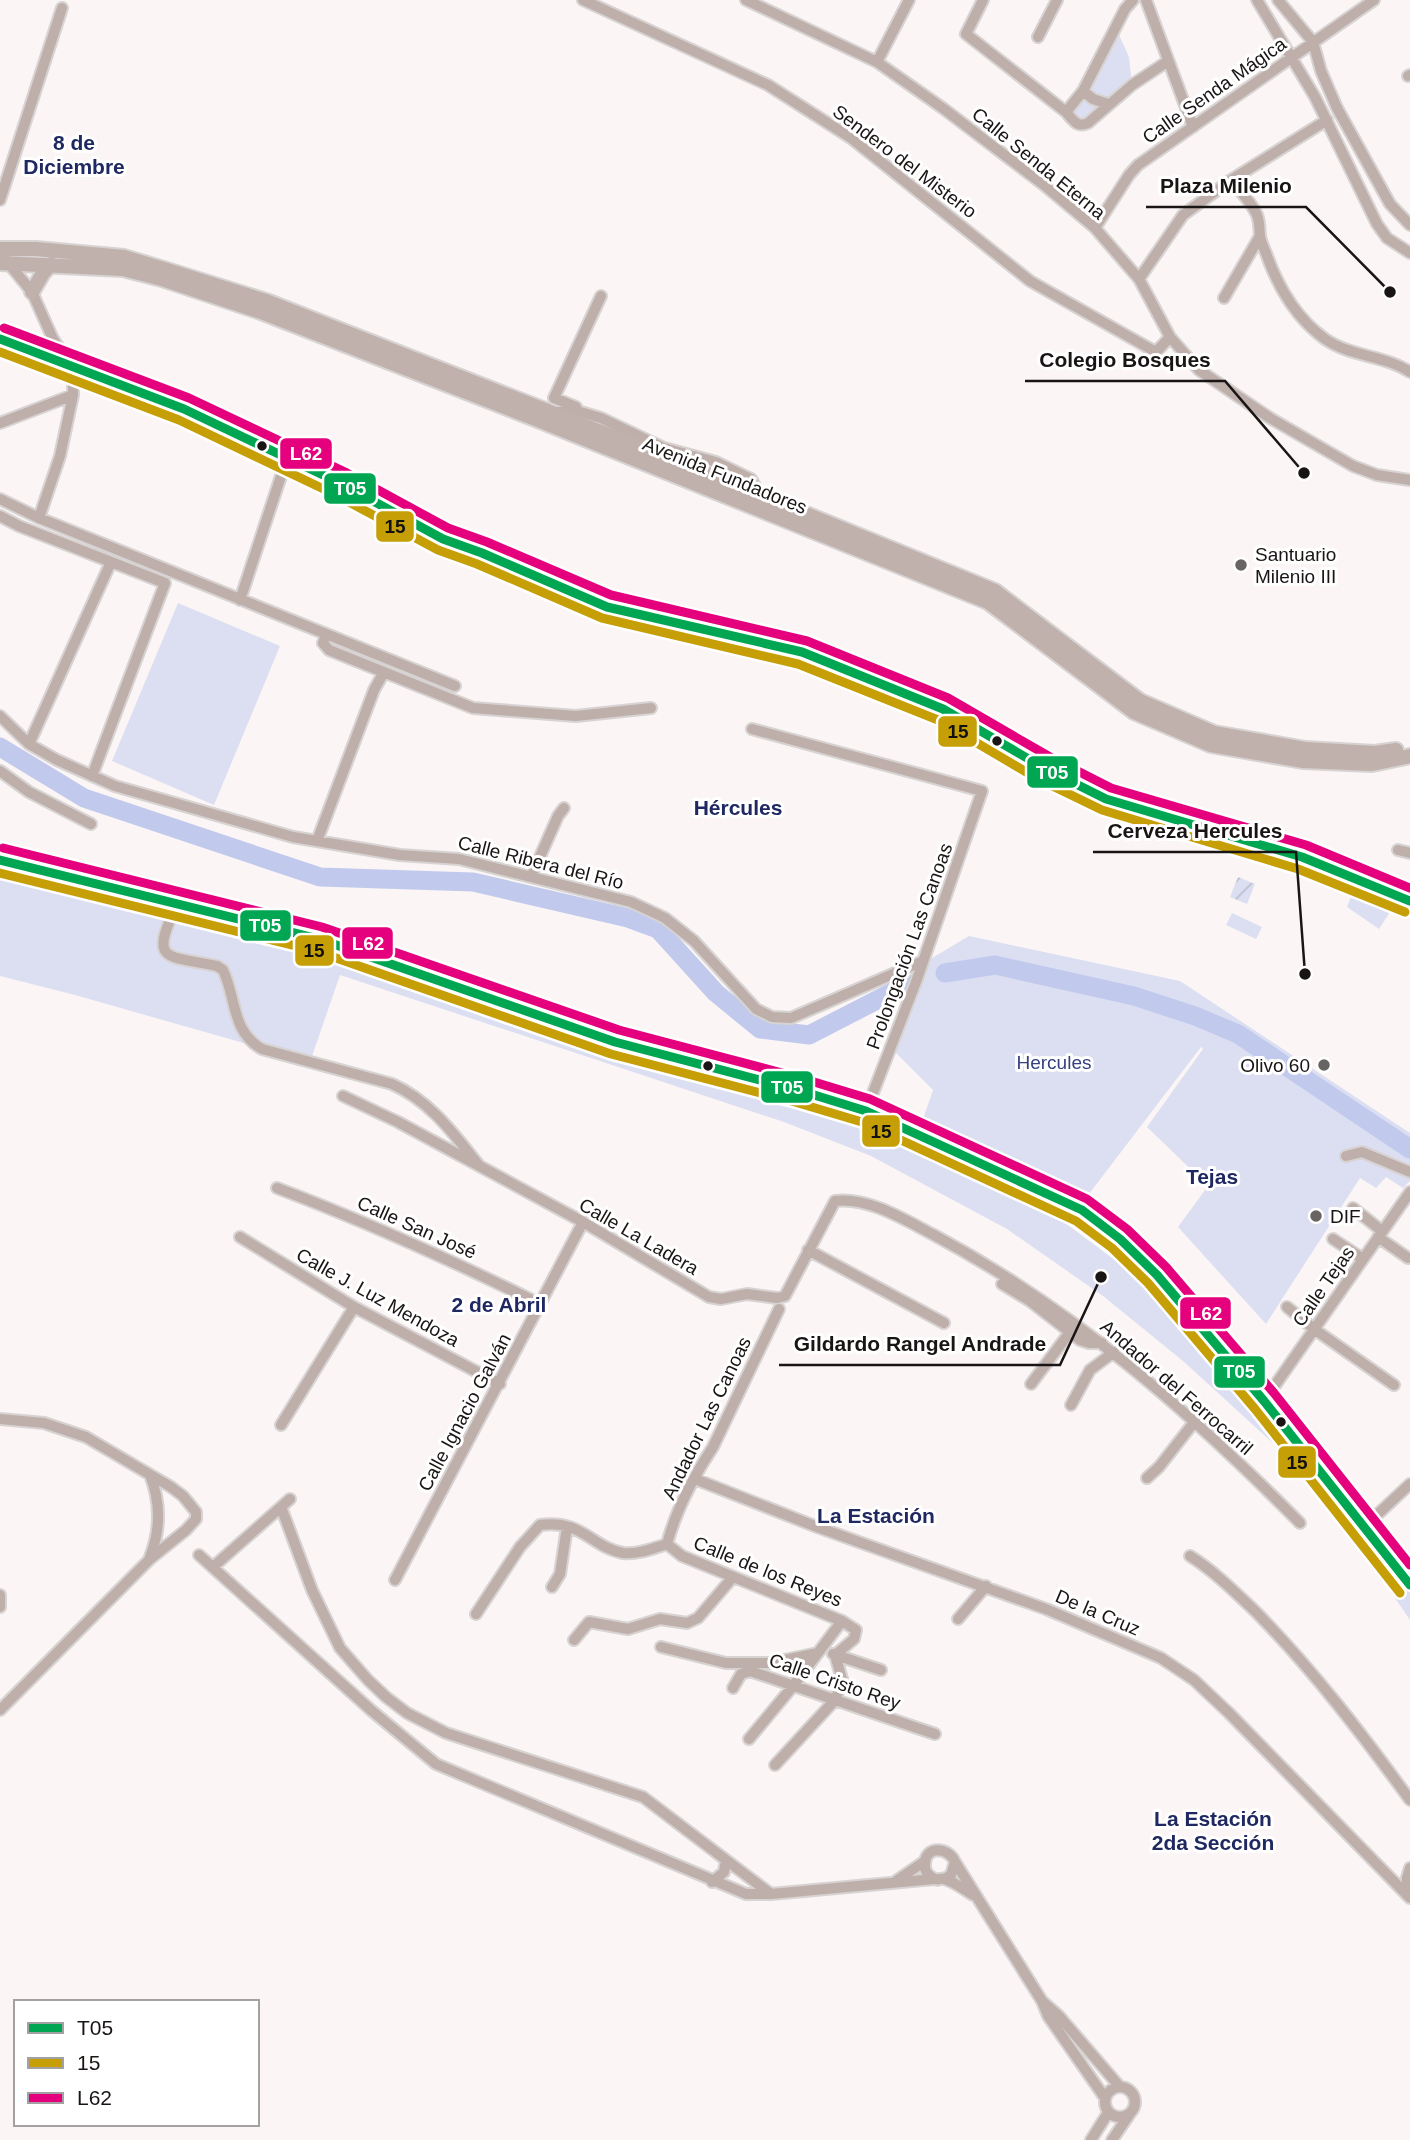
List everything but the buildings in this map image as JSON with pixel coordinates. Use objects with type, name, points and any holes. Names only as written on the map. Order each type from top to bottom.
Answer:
[{"type":"main road","name":"Avenida Fundadores","points":[[2,256],[36,249],[124,257],[266,301],[552,412],[995,591],[1140,701],[1214,733],[1305,749],[1375,753],[1410,749]]},
{"type":"main road","name":"Avenida Fundadores","points":[[2,256],[51,264],[123,269],[261,312],[907,568],[988,602],[1134,712],[1210,744],[1303,761],[1372,764],[1410,756]]},
{"type":"main road","points":[[32,292],[51,264]]},
{"type":"street","name":"Sendero del Misterio","points":[[583,0],[768,85],[851,138],[1030,281],[1156,352],[1170,337]]},
{"type":"street","name":"Calle Senda Eterna","points":[[747,0],[877,62],[1044,185],[1095,228],[1139,279],[1170,337],[1199,370],[1270,418],[1353,466],[1377,475],[1410,480]]},
{"type":"street","points":[[877,62],[908,0]]},
{"type":"street","points":[[983,0],[966,34],[1066,112],[1078,125],[1082,126],[1132,85],[1168,61]]},
{"type":"street","points":[[1038,37],[1057,0]]},
{"type":"street","points":[[1066,112],[1083,91],[1125,9],[1133,0]]},
{"type":"street","points":[[1146,0],[1193,127]]},
{"type":"street","points":[[1256,0],[1315,97],[1377,224],[1387,238],[1410,253]]},
{"type":"street","points":[[1278,0],[1313,42],[1321,71],[1337,108],[1390,204],[1410,225]]},
{"type":"street","name":"Calle Senda Mágica","points":[[1095,228],[1138,165],[1374,0]]},
{"type":"street","points":[[0,200],[62,8]]},
{"type":"street","points":[[1083,91],[1093,99],[1108,104]]},
{"type":"street","points":[[1139,279],[1183,215],[1231,180],[1327,120]]},
{"type":"street","points":[[1231,180],[1256,212],[1260,236],[1277,284],[1308,324],[1326,340],[1348,352],[1395,364],[1410,372]]},
{"type":"street","points":[[1224,298],[1260,236]]},
{"type":"street","points":[[0,243],[2,256],[32,292],[53,339],[73,369],[73,395],[60,456],[39,518]]},
{"type":"street","points":[[601,296],[554,398],[664,448],[716,462],[751,479],[761,496]]},
{"type":"street","points":[[0,339],[184,409],[340,483],[443,539],[607,607],[802,652],[943,709],[1044,768],[1106,799],[1336,869],[1410,901]]},
{"type":"street","points":[[0,423],[73,395]]},
{"type":"street","points":[[552,412],[574,410],[601,418]]},
{"type":"street","points":[[240,600],[288,458]]},
{"type":"street","points":[[0,499],[39,518],[455,686]]},
{"type":"street","points":[[0,516],[19,526],[165,583],[92,776]]},
{"type":"street","points":[[29,744],[111,562]]},
{"type":"street","points":[[326,634],[323,643],[329,650],[473,708],[576,716],[651,708]]},
{"type":"street","points":[[317,841],[374,690],[384,672]]},
{"type":"street","name":"Calle Ribera del Río","points":[[0,716],[29,744],[57,761],[116,786],[293,836],[400,855],[459,859],[631,902],[665,918],[694,941],[756,1009],[772,1017],[792,1018],[923,961]]},
{"type":"street","name":"Prolongación Las Canoas","points":[[752,729],[982,792],[923,961],[866,1111]]},
{"type":"street","points":[[0,771],[29,792],[91,824]]},
{"type":"street","points":[[531,877],[564,808]]},
{"type":"street","points":[[1398,850],[1410,853]]},
{"type":"street","points":[[0,860],[319,939],[615,1042],[798,1090],[866,1111],[1082,1210],[1120,1239],[1157,1275],[1264,1401],[1410,1585]]},
{"type":"street","name":"Calle La Ladera","points":[[177,905],[162,943],[166,953],[173,959],[217,966],[223,970],[247,1040],[262,1049],[393,1084],[406,1090],[439,1116],[482,1169]]},
{"type":"street","name":"Calle La Ladera","points":[[343,1096],[398,1122],[583,1222],[709,1297],[721,1299],[747,1294],[778,1298],[785,1296],[807,1250]]},
{"type":"street","points":[[1346,1156],[1362,1152],[1410,1172]]},
{"type":"street","name":"Calle San José","points":[[276,1188],[401,1238],[540,1304]]},
{"type":"street","name":"Calle Tejas","points":[[1264,1401],[1410,1192]]},
{"type":"street","name":"Andador del Ferrocarril","points":[[807,1250],[835,1200],[862,1202],[898,1217],[978,1259],[1038,1296],[1114,1352],[1195,1421],[1300,1523]]},
{"type":"street","points":[[1353,1208],[1408,1258]]},
{"type":"street","name":"Calle Ignacio Galván","points":[[395,1580],[583,1222]]},
{"type":"street","name":"Calle J. Luz Mendoza","points":[[240,1237],[354,1307],[500,1384]]},
{"type":"street","points":[[1333,1239],[1363,1259]]},
{"type":"street","points":[[807,1250],[944,1323]]},
{"type":"street","points":[[1002,1284],[1040,1308],[1070,1332],[1089,1343],[1102,1343]]},
{"type":"street","points":[[281,1425],[354,1307]]},
{"type":"street","points":[[1287,1307],[1394,1385]]},
{"type":"street","name":"Andador Las Canoas","points":[[667,1544],[673,1523],[701,1465],[713,1447],[779,1309]]},
{"type":"street","points":[[1031,1384],[1070,1332]]},
{"type":"street","points":[[1071,1405],[1090,1370],[1114,1352]]},
{"type":"street","points":[[0,1419],[44,1423],[86,1437],[183,1496],[196,1512],[196,1519],[186,1531],[150,1559],[0,1710]]},
{"type":"street","points":[[1147,1478],[1195,1421]]},
{"type":"street","points":[[150,1475],[159,1506],[158,1530],[150,1559]]},
{"type":"street","name":"De la Cruz","points":[[695,1479],[817,1527],[986,1586],[1161,1658],[1194,1680],[1409,1896]]},
{"type":"street","points":[[1364,1527],[1410,1484]]},
{"type":"street","points":[[212,1567],[286,1503],[312,1590],[340,1648],[368,1681],[386,1697],[407,1713],[446,1733],[643,1797],[771,1894]]},
{"type":"street","points":[[476,1614],[520,1547],[540,1525],[553,1523],[581,1530],[607,1547],[625,1553],[667,1544]]},
{"type":"street","points":[[552,1587],[560,1574],[567,1527]]},
{"type":"street","name":"Calle de los Reyes","points":[[667,1544],[682,1556],[842,1620],[856,1630],[854,1639],[835,1655]]},
{"type":"street","points":[[199,1555],[372,1711],[436,1764],[712,1881],[746,1894],[771,1894],[939,1879],[951,1875],[955,1862]]},
{"type":"street","points":[[1195,1559],[1223,1581],[1275,1631],[1359,1729],[1410,1800]]},
{"type":"street","points":[[574,1640],[589,1622],[628,1629],[660,1619],[691,1622],[698,1618],[733,1577]]},
{"type":"street","points":[[958,1619],[986,1586]]},
{"type":"street","points":[[0,1595],[0,1607]]},
{"type":"street","points":[[749,1739],[842,1620]]},
{"type":"street","points":[[661,1647],[726,1663],[770,1663],[819,1651],[881,1670]]},
{"type":"street","points":[[775,1765],[836,1699],[842,1679],[835,1655]]},
{"type":"street","name":"Calle Cristo Rey","points":[[733,1688],[744,1671],[836,1699],[935,1734]]},
{"type":"street","points":[[354,1694],[363,1689],[368,1681]]},
{"type":"street","points":[[372,1711],[375,1703],[386,1697]]},
{"type":"street","points":[[896,1881],[925,1861],[930,1853],[940,1849],[950,1853],[1042,2001],[1048,2016],[1105,2098],[1108,2113],[1122,2118],[1129,2115]]},
{"type":"street","points":[[712,1881],[724,1872],[726,1860]]},
{"type":"street","points":[[925,1861],[926,1872],[976,1896]]},
{"type":"street","points":[[1409,1896],[1407,1878],[1410,1868]]},
{"type":"street","points":[[1042,2001],[1059,2016],[1120,2087]]},
{"type":"street","points":[[1105,2098],[1113,2088],[1120,2087],[1133,2094],[1135,2102],[1134,2109],[1112,2140]]},
{"type":"street","points":[[1091,2140],[1108,2113]]},
{"type":"green space","points":[[1116,28],[1129,57],[1132,85],[1082,126],[1066,112]]},
{"type":"green space","points":[[178,603],[280,646],[214,805],[112,761]]},
{"type":"green space","points":[[0,869],[349,962],[518,1014],[649,1060],[836,1110],[1033,1199],[1147,1284],[1186,1324],[1200,1333],[1224,1366],[1253,1396],[1376,1547],[1410,1593],[1410,1620],[1377,1572],[1275,1445],[1183,1361],[1103,1296],[1007,1229],[871,1156],[784,1122],[340,975],[310,1062],[0,976]]},
{"type":"green space","points":[[1238,877],[1255,884],[1247,904],[1230,897]]},
{"type":"green space","points":[[1353,891],[1394,906],[1379,929],[1347,907]]},
{"type":"green space","points":[[1232,913],[1262,927],[1256,939],[1226,925]]},
{"type":"green space","name":"Hercules","points":[[969,936],[1180,981],[1410,1133],[1410,1181],[1403,1188],[1386,1177],[1376,1188],[1360,1178],[1266,1324],[1178,1227],[1208,1186],[1147,1127],[1203,1049],[1201,1047],[1089,1194],[923,1119],[933,1090],[894,1051],[927,961]]},
{"type":"waterway","points":[[0,747],[84,798],[320,877],[473,882],[628,918],[658,929],[716,993],[760,1029],[809,1035],[908,984]]},
{"type":"waterway","points":[[945,973],[995,965],[1134,996],[1195,1016],[1238,1034],[1410,1149]]},
{"type":"transit line","name":"L62","points":[[4,328],[189,398],[345,472],[448,528],[611,595],[807,641],[948,698],[1050,757],[1111,788],[1306,845],[1410,888]]},
{"type":"transit line","name":"T05","points":[[0,339],[184,409],[340,483],[443,539],[607,607],[802,652],[943,709],[1044,768],[1106,799],[1302,857],[1410,901]]},
{"type":"transit line","name":"15","points":[[0,352],[179,420],[334,494],[438,550],[602,618],[798,664],[938,720],[1038,779],[1102,810],[1298,869],[1405,912]]},
{"type":"transit line","name":"L62","points":[[3,848],[322,927],[619,1030],[870,1099],[1087,1199],[1127,1229],[1166,1267],[1274,1393],[1410,1565]]},
{"type":"transit line","name":"T05","points":[[0,860],[319,939],[615,1042],[798,1090],[866,1111],[1082,1210],[1120,1239],[1157,1275],[1264,1401],[1410,1585]]},
{"type":"transit line","name":"15","points":[[0,873],[316,951],[611,1054],[862,1122],[1076,1221],[1112,1248],[1148,1283],[1255,1409],[1400,1593]]},
{"type":"place","name":"Plaza Milenio","points":[[1390,292]]},
{"type":"place","name":"Colegio Bosques","points":[[1304,473]]},
{"type":"place","name":"Santuario Milenio III","points":[[1241,565]]},
{"type":"place","name":"Cerveza Hercules","points":[[1305,974]]},
{"type":"place","name":"Olivo 60","points":[[1324,1065]]},
{"type":"place","name":"DIF","points":[[1316,1216]]},
{"type":"place","name":"Gildardo Rangel Andrade","points":[[1101,1277]]},
{"type":"district","name":"8 de Diciembre","points":[[74,155]]},
{"type":"district","name":"Hércules","points":[[738,808]]},
{"type":"district","name":"Tejas","points":[[1212,1177]]},
{"type":"district","name":"2 de Abril","points":[[499,1305]]},
{"type":"district","name":"La Estación","points":[[876,1516]]},
{"type":"district","name":"La Estación 2da Sección","points":[[1213,1831]]}]
